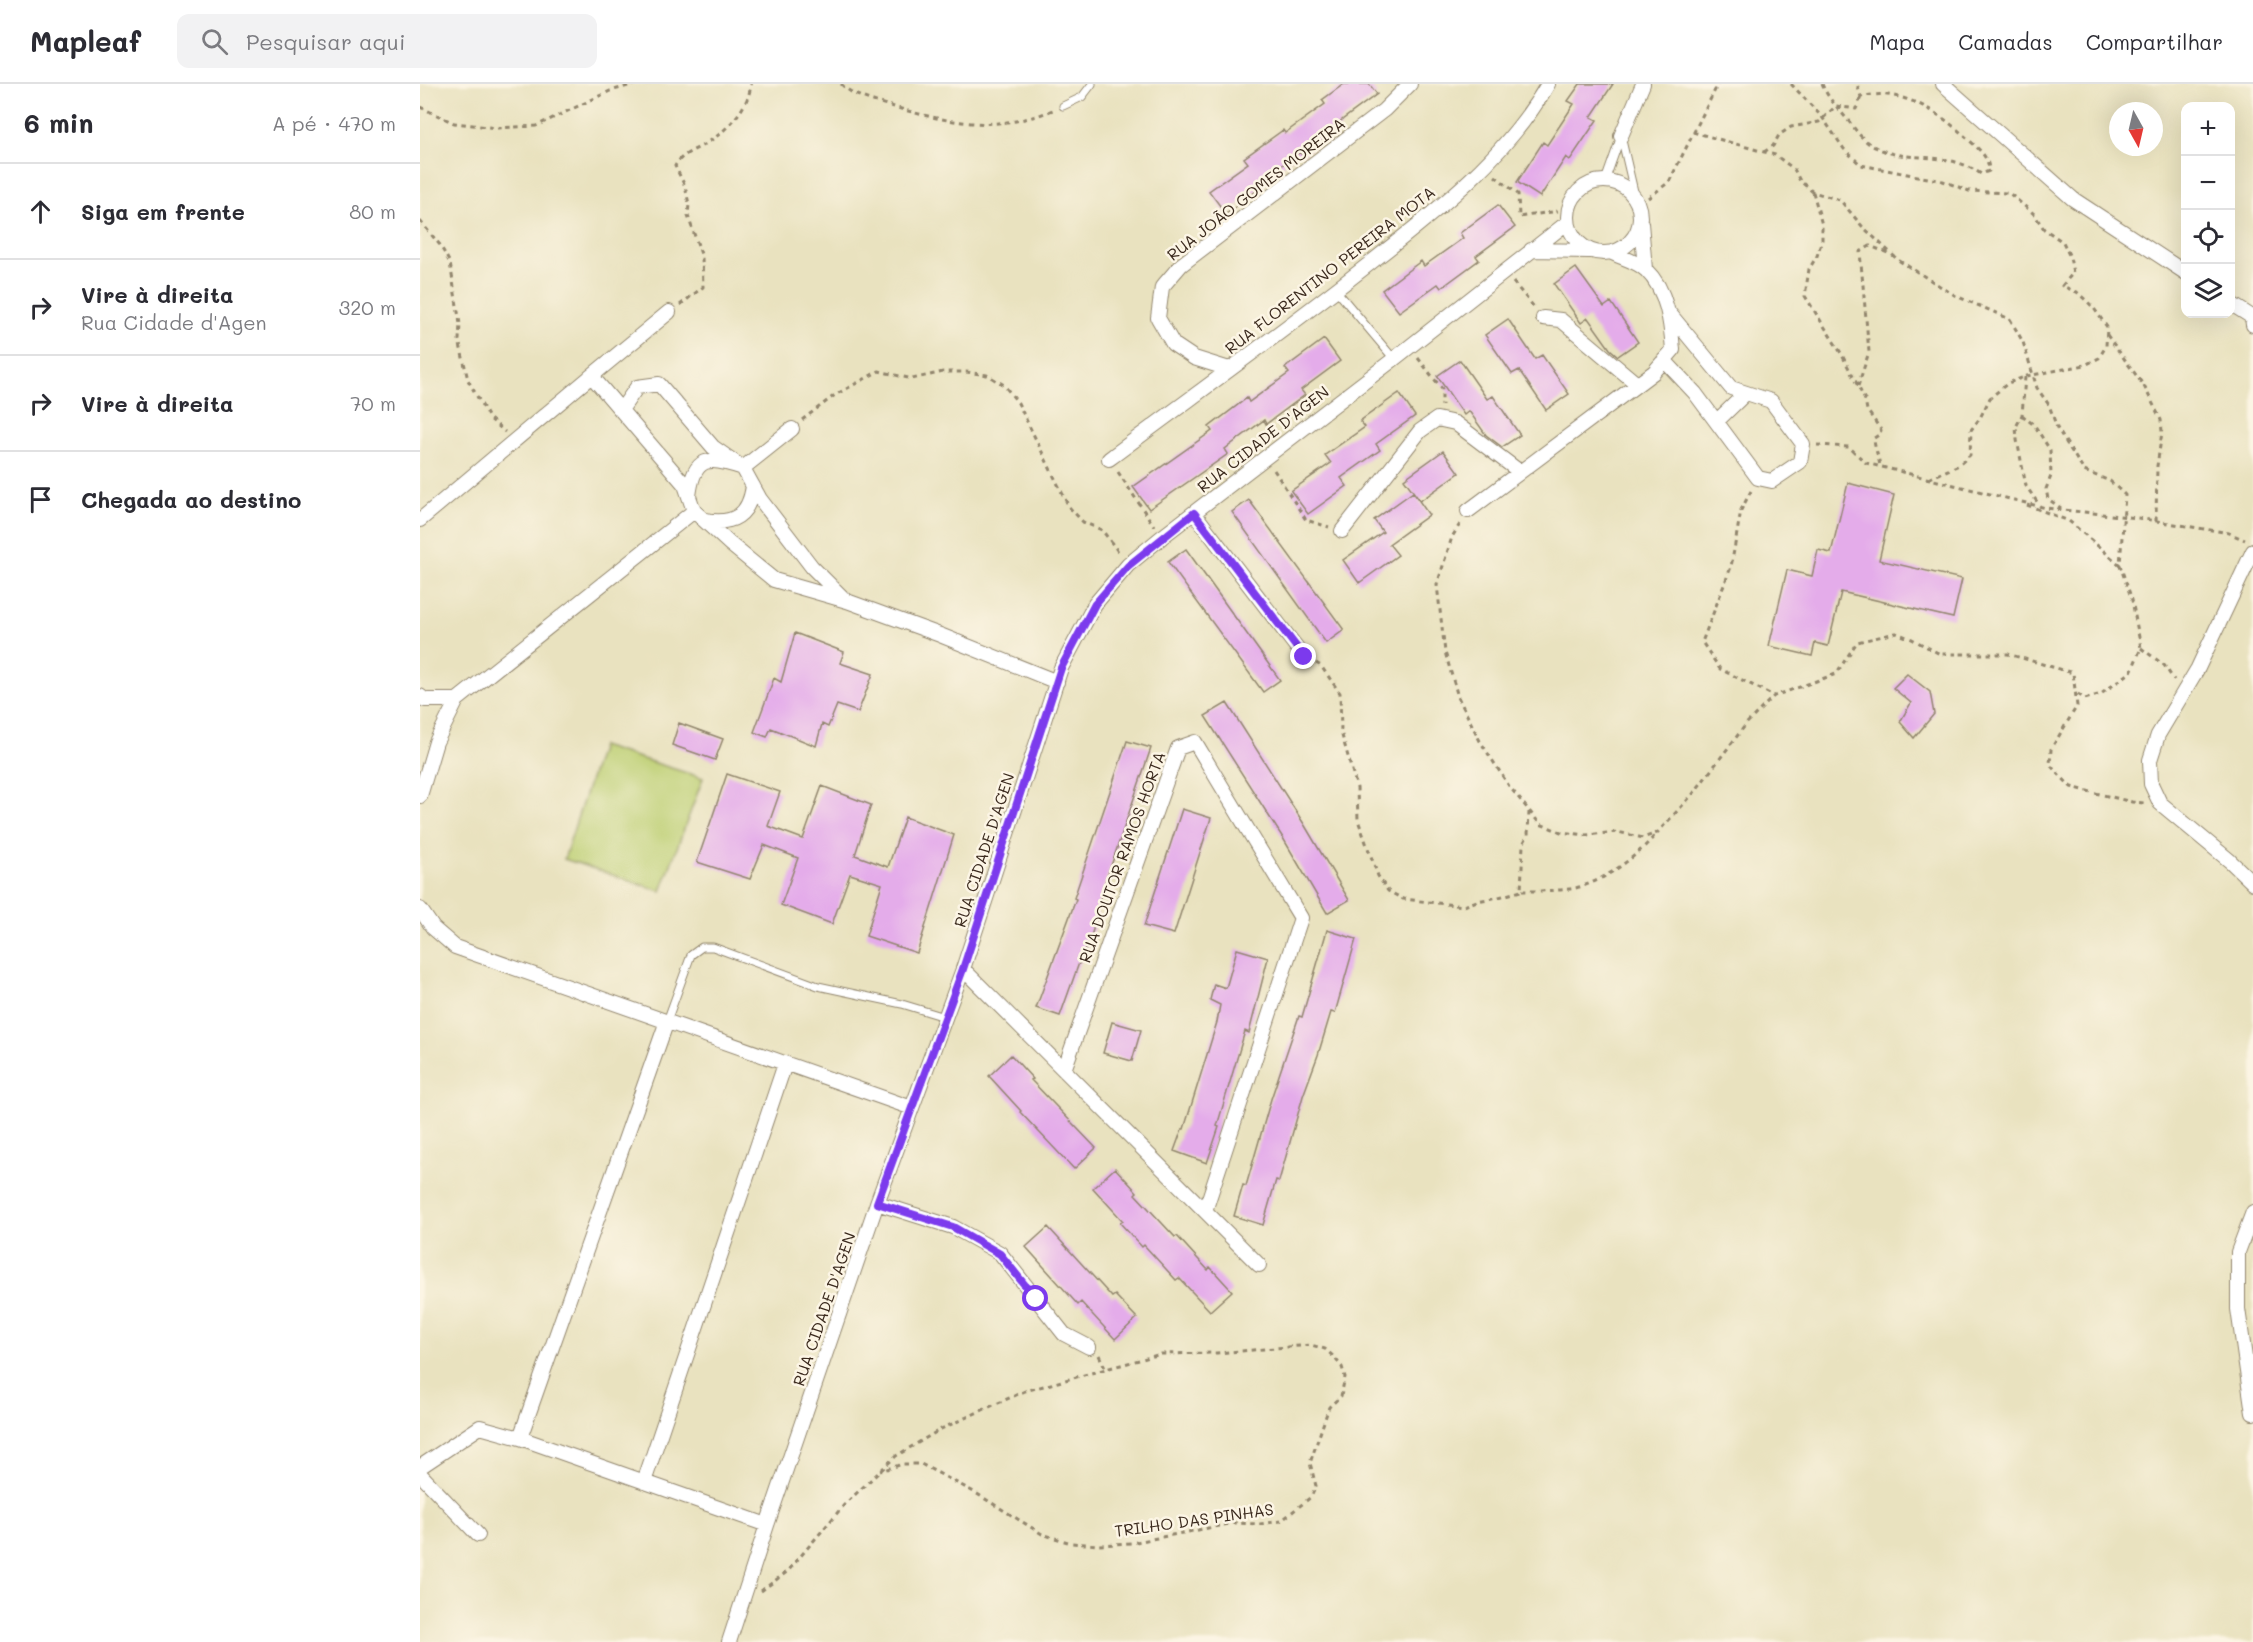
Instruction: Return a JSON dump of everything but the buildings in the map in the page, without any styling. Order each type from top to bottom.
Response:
[{"type":"street","name":"RUA JOÃO GOMES MOREIRA","points":[[1229,369],[1194,358],[1173,344],[1158,318],[1162,287],[1181,265],[1384,110],[1410,84]]},
{"type":"street","name":"RUA FLORENTINO PEREIRA MOTA","points":[[1109,459],[1336,290],[1435,212],[1501,149],[1548,84]]},
{"type":"street","points":[[1621,136],[1642,84]]},
{"type":"street","points":[[1943,84],[2073,200],[2181,270]]},
{"type":"street","points":[[1590,251],[1579,244],[1572,234],[1568,216],[1573,198],[1593,183],[1605,181],[1623,186],[1637,202],[1645,269]]},
{"type":"street","name":"RUA CIDADE D'AGEN","points":[[729,1642],[877,1203],[963,969],[1061,668],[1095,604],[1128,566],[1162,537],[1394,359],[1531,250],[1568,216]]},
{"type":"street","points":[[1531,250],[1612,253],[1631,242],[1638,232],[1641,221]]},
{"type":"street","points":[[1612,253],[1645,269],[1655,282],[1670,314],[1731,388],[1771,401],[1803,444],[1800,462],[1772,482],[1758,478],[1695,393],[1664,360]]},
{"type":"street","points":[[2235,306],[2252,317],[2253,325]]},
{"type":"street","points":[[420,520],[669,312]]},
{"type":"street","points":[[1468,511],[1654,372],[1673,350],[1670,314]]},
{"type":"street","points":[[1543,318],[1561,321],[1637,384]]},
{"type":"street","points":[[589,378],[595,380],[685,485],[699,516],[774,580],[847,601],[1057,682]]},
{"type":"street","points":[[621,410],[637,387],[659,384],[713,447],[743,468],[753,486],[812,567],[847,601]]},
{"type":"street","points":[[1717,421],[1746,393]]},
{"type":"street","points":[[1342,531],[1420,431],[1437,419],[1455,423],[1520,472]]},
{"type":"street","points":[[743,468],[792,429]]},
{"type":"street","points":[[689,497],[694,473],[703,463],[718,460],[743,468]]},
{"type":"street","points":[[699,516],[722,523],[739,516],[750,502],[753,486]]},
{"type":"street","points":[[1194,513],[1304,657]]},
{"type":"street","points":[[420,796],[436,742],[457,700],[699,516]]},
{"type":"street","points":[[2253,551],[2198,668],[2158,735],[2150,760],[2151,784],[2160,803],[2253,883]]},
{"type":"street","points":[[420,696],[425,700],[457,700]]},
{"type":"street","name":"RUA DOUTOR RAMOS HORTA","points":[[1064,1070],[1178,748],[1195,742],[1301,918],[1205,1211]]},
{"type":"street","points":[[420,909],[433,928],[455,946],[912,1108]]},
{"type":"street","points":[[963,969],[1259,1265]]},
{"type":"street","points":[[520,1438],[667,1021]]},
{"type":"street","points":[[645,1482],[785,1064]]},
{"type":"street","points":[[877,1203],[953,1227],[1000,1254],[1064,1335],[1089,1347]]},
{"type":"street","points":[[2253,1212],[2238,1252],[2238,1309],[2253,1413]]},
{"type":"street","points":[[2238,1283],[2253,1286]]},
{"type":"street","points":[[420,1467],[480,1427],[520,1438],[767,1525]]},
{"type":"street","points":[[420,1474],[478,1535]]},
{"type":"lane","points":[[1063,106],[1082,98],[1092,84]]},
{"type":"lane","points":[[1605,181],[1621,136]]},
{"type":"lane","points":[[1621,136],[1637,202]]},
{"type":"lane","points":[[1336,290],[1394,359]]},
{"type":"lane","points":[[667,1021],[691,955],[702,947],[712,947],[818,986],[902,1004],[945,1017]]},
{"type":"path","points":[[420,107],[454,123],[498,128],[536,126],[610,91],[636,84]]},
{"type":"path","points":[[669,312],[703,287],[702,257],[688,216],[689,204],[685,186],[675,166],[680,157],[710,141],[734,120],[746,102],[751,84]]},
{"type":"path","points":[[841,84],[848,92],[865,99],[959,123],[1010,123],[1063,106]]},
{"type":"path","points":[[1637,202],[1669,182],[1718,84]]},
{"type":"path","points":[[1791,84],[1822,117],[1844,149],[1861,165],[1943,181],[1969,191],[2009,193],[2034,214],[2044,229],[2063,242],[2073,273],[2062,286],[2077,292],[2093,306],[2107,327],[2106,346],[2099,358],[2085,365],[2008,382],[1990,398],[1971,430],[1970,454],[1959,465],[1928,478]]},
{"type":"path","points":[[1822,84],[1854,128],[1874,147],[1899,154],[1951,159],[1968,165],[1981,174],[1989,171],[1989,162],[1978,148],[1943,117],[1917,103],[1895,96],[1874,93],[1861,97]]},
{"type":"path","points":[[1764,152],[1773,146],[1779,135],[1791,127],[1819,122],[1836,106],[1856,109],[1861,97],[1857,84]]},
{"type":"path","points":[[1693,132],[1764,152],[1785,162],[1794,169],[1800,181],[1814,192],[1840,200],[1862,226],[1898,260],[1956,296],[2010,319],[2023,342],[2037,388],[2049,405],[2057,429],[2084,471],[2110,481],[2125,495],[2120,565],[2132,600],[2141,648],[2131,672],[2101,694],[2085,699],[2075,692]]},
{"type":"path","points":[[1483,166],[1518,194],[1519,217],[1568,216]]},
{"type":"path","points":[[1814,192],[1822,225],[1822,240],[1817,256],[1809,268],[1805,296],[1841,353],[1865,400],[1867,410],[1874,416],[1881,430],[1880,434],[1874,438],[1874,444],[1879,452],[1880,467]]},
{"type":"path","points":[[420,221],[440,245],[450,262],[460,324],[459,340],[468,381],[489,418],[515,441]]},
{"type":"path","points":[[1858,386],[1869,352],[1860,252],[1870,246],[1891,254]]},
{"type":"path","points":[[1504,272],[1543,318]]},
{"type":"path","points":[[2106,333],[2144,386],[2161,420],[2156,521]]},
{"type":"path","points":[[1409,347],[1442,389],[1442,420]]},
{"type":"path","points":[[792,429],[835,395],[879,371],[912,379],[943,372],[987,375],[1004,386],[1018,403],[1069,507],[1083,522],[1102,530],[1128,566]]},
{"type":"path","points":[[2025,377],[2022,415],[2016,427],[2017,440],[2026,486],[2041,507]]},
{"type":"path","points":[[2022,415],[2035,426],[2050,450],[2051,476],[2046,489],[2048,499],[2062,510]]},
{"type":"path","points":[[1803,444],[1849,447],[1866,463],[2041,507],[2124,516],[2229,533],[2253,544]]},
{"type":"path","points":[[1265,457],[1306,520],[1342,531]]},
{"type":"path","points":[[1109,459],[1162,537]]},
{"type":"path","points":[[1758,478],[1741,510],[1731,567],[1702,642],[1720,669],[1774,696]]},
{"type":"path","points":[[2011,499],[2069,521],[2120,565]]},
{"type":"path","points":[[1468,511],[1452,537],[1437,585],[1445,652],[1458,698],[1480,741],[1509,786],[1540,824],[1561,832],[1586,836],[1618,832],[1643,838],[1657,833]]},
{"type":"path","points":[[1304,657],[1321,666],[1340,693],[1341,732],[1357,788],[1358,820],[1378,876],[1388,891],[1403,898],[1464,906],[1477,900],[1521,891],[1572,889],[1611,873],[1643,850],[1693,794],[1748,723],[1774,696],[1836,674],[1857,642],[1896,633],[1940,654],[2008,654],[2073,673],[2077,706],[2051,748],[2049,765],[2071,787],[2132,802],[2160,803]]},
{"type":"path","points":[[2141,648],[2164,665],[2177,685],[2178,702]]},
{"type":"path","points":[[1521,891],[1523,844],[1528,835],[1529,811]]},
{"type":"path","name":"TRILHO DAS PINHAS","points":[[1311,1345],[1325,1349],[1342,1367],[1345,1377],[1341,1396],[1329,1407],[1310,1463],[1316,1486],[1311,1497],[1281,1521],[1260,1524],[1234,1523],[1131,1542],[1099,1545],[1071,1543],[1042,1534],[983,1497],[921,1464],[903,1464],[880,1470],[896,1456],[940,1429],[1025,1391],[1161,1354],[1217,1353],[1311,1345]]},
{"type":"path","points":[[740,1607],[788,1571],[844,1505],[880,1470]]},
{"type":"green space","points":[[601,746],[703,778],[661,891],[564,859]]},
{"type":"route","points":[[1036,1299],[1000,1254],[953,1227],[877,1203],[963,969],[1061,668],[1095,604],[1128,566],[1194,513],[1304,657]]}]
